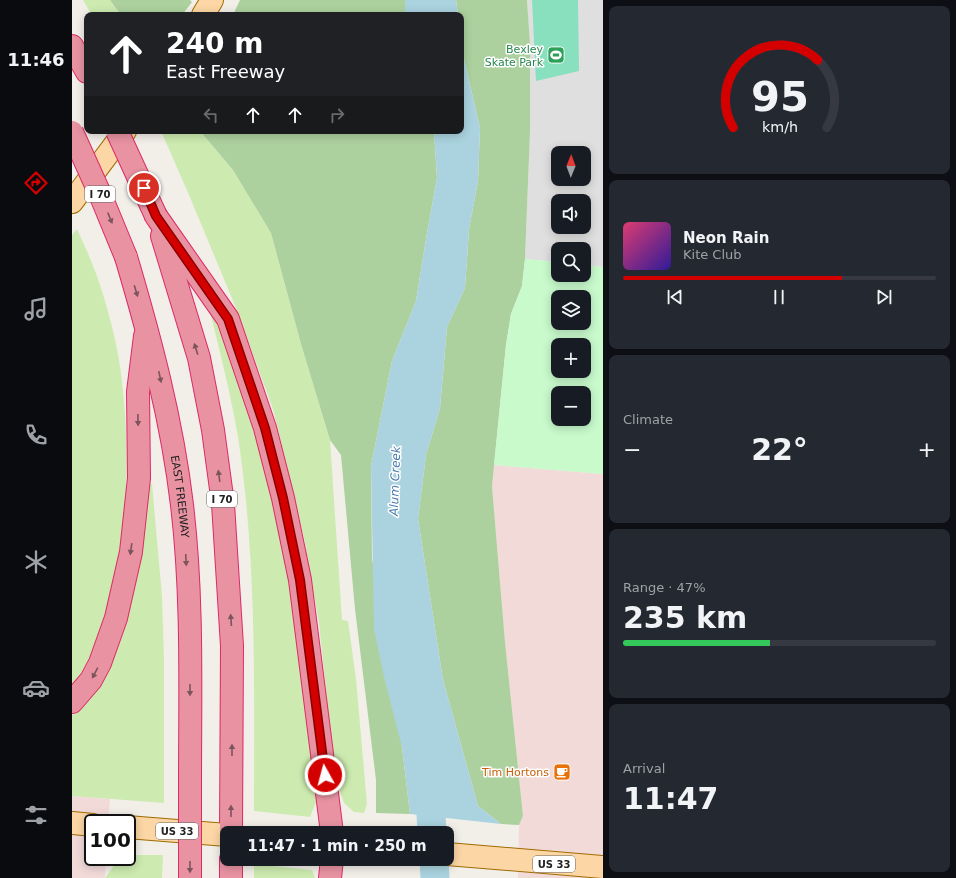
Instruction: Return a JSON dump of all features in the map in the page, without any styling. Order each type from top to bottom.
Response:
[{"type":"highway","name":"EAST FREEWAY","points":[[72,132],[126,257],[157,366],[174,452],[182,506],[188,587],[190,878]]},
{"type":"highway","name":"I 70","points":[[118,134],[156,216],[199,358],[213,430],[223,504],[232,646],[231,826]]},
{"type":"highway","points":[[156,216],[228,319],[265,428],[283,498],[300,580],[331,826]]},
{"type":"highway","points":[[72,702],[91,680],[100,664],[116,618],[131,552],[139,478],[138,392],[146,325]]},
{"type":"highway","points":[[231,866],[231,878]]},
{"type":"highway","points":[[330,878],[331,866]]},
{"type":"main road","points":[[205,12],[212,0]]},
{"type":"main road","points":[[72,202],[123,134]]},
{"type":"main road","points":[[72,823],[84,824]]},
{"type":"main road","name":"US 33","points":[[136,828],[220,834]]},
{"type":"main road","name":"US 33","points":[[454,855],[603,867]]},
{"type":"shaded area","points":[[527,0],[603,0],[603,267],[591,266],[591,242],[551,242],[551,261],[525,259],[530,132],[530,44]]},
{"type":"shaded area","points":[[494,465],[603,474],[603,878],[518,878],[519,825],[523,816],[505,642],[492,486]]},
{"type":"shaded area","points":[[72,796],[110,799],[109,814],[84,814],[84,866],[106,866],[105,878],[72,878]]},
{"type":"green space","points":[[83,0],[110,0],[119,12],[90,12]]},
{"type":"green space","points":[[110,0],[190,0],[192,2],[184,12],[119,12]]},
{"type":"green space","points":[[240,0],[405,0],[405,12],[234,12]]},
{"type":"green space","points":[[456,0],[527,0],[530,44],[530,132],[525,259],[522,286],[511,314],[506,345],[492,486],[505,642],[523,816],[519,825],[501,824],[478,806],[443,680],[418,519],[426,455],[440,408],[447,327],[465,288],[469,229],[478,181],[480,128],[464,59],[464,12],[458,12]]},
{"type":"green space","name":"Bexley Skate Park","points":[[532,0],[578,0],[579,71],[536,81]]},
{"type":"green space","points":[[162,134],[203,134],[233,170],[271,233],[301,344],[330,440],[342,620],[348,621],[356,679],[367,804],[364,813],[354,812],[344,803],[335,778],[319,623],[304,538],[273,409],[236,308]]},
{"type":"green space","points":[[203,134],[434,134],[437,178],[416,301],[392,361],[371,466],[372,558],[402,747],[410,814],[376,813],[376,780],[355,609],[341,455],[330,440],[301,344],[271,233],[233,170]]},
{"type":"green space","points":[[77,229],[98,278],[115,339],[121,373],[124,403],[127,463],[123,523],[114,583],[103,623],[93,651],[79,677],[72,686],[72,235]]},
{"type":"green space","points":[[525,259],[551,261],[551,282],[591,282],[591,266],[603,267],[603,474],[494,465],[506,345],[511,314],[522,286]]},
{"type":"green space","points":[[217,312],[263,447],[297,608],[316,802],[310,817],[254,811],[253,623],[249,530],[238,437],[229,391],[211,316]]},
{"type":"green space","points":[[152,484],[162,596],[164,660],[164,803],[72,796],[72,715],[76,712],[147,485]]},
{"type":"green space","points":[[136,855],[163,855],[162,878],[105,878],[114,866],[136,866]]},
{"type":"green space","points":[[254,866],[273,866],[312,870],[315,878],[254,878]]},
{"type":"water","points":[[405,0],[456,0],[458,12],[405,12]]},
{"type":"water","points":[[464,59],[480,128],[478,181],[469,229],[465,288],[447,327],[440,408],[426,455],[418,519],[443,680],[478,806],[501,824],[410,814],[402,747],[385,681],[374,629],[371,466],[392,361],[416,301],[437,178],[434,134],[464,134]]},
{"type":"waterway","name":"Alum Creek","points":[[429,777],[432,826]]},
{"type":"waterway","name":"Alum Creek","points":[[434,866],[435,878]]},
{"type":"place","name":"Bexley Skate Park","points":[[556,55]]},
{"type":"place","name":"Tim Hortons","points":[[562,772]]},
{"type":"route","points":[[144,188],[156,216],[228,319],[265,428],[283,498],[300,580],[325,775]]}]
